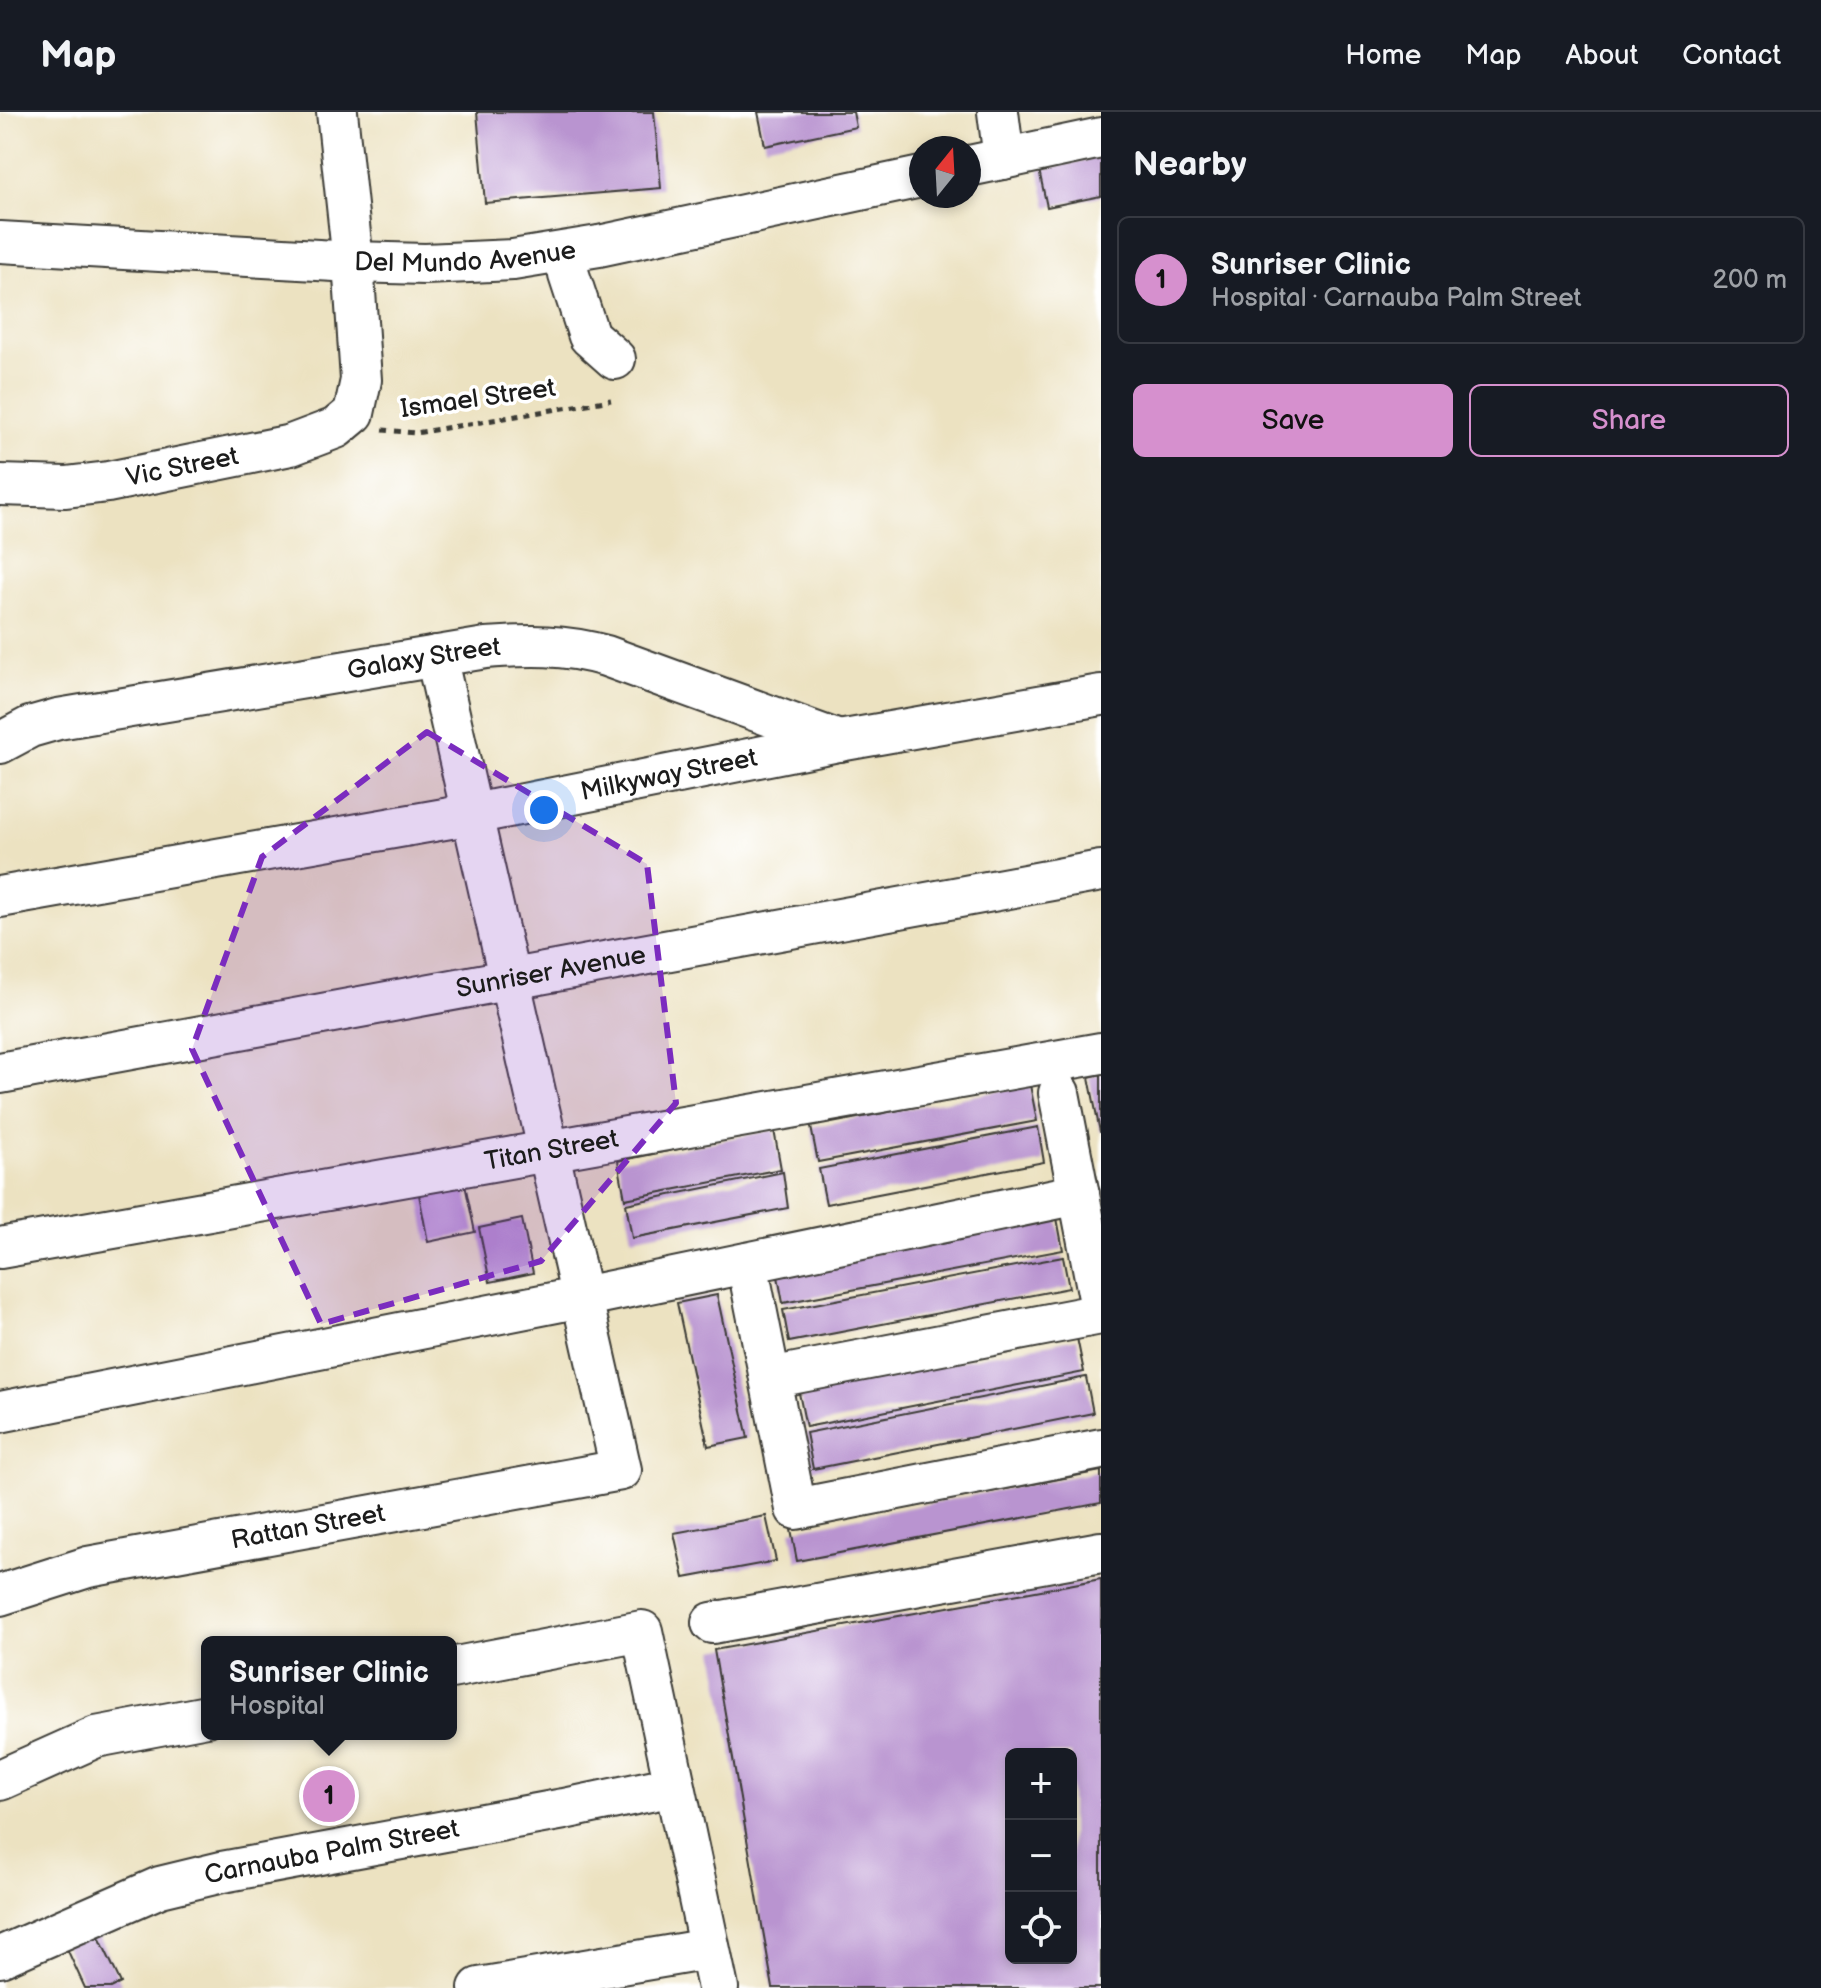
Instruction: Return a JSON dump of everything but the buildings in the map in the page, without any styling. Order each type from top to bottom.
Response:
[{"type":"street","points":[[337,112],[353,262],[361,380],[354,413]]},
{"type":"street","points":[[998,112],[986,163],[1101,138]]},
{"type":"street","name":"Del Mundo Avenue","points":[[0,242],[353,262],[477,262],[565,252],[909,180]]},
{"type":"street","points":[[565,252],[569,275],[589,336],[615,359]]},
{"type":"street","name":"Vic Street","points":[[0,485],[66,487],[108,482],[291,445],[336,428],[354,413]]},
{"type":"street","name":"Galaxy Street","points":[[0,743],[30,727],[58,719],[436,656],[535,644],[573,647],[606,656],[839,741]]},
{"type":"street","points":[[436,656],[582,1297]]},
{"type":"street","name":"Milkyway Street","points":[[0,897],[473,814],[839,741],[1101,695]]},
{"type":"street","name":"Sunriser Avenue","points":[[0,1073],[1101,871]]},
{"type":"street","name":"Titan Street","points":[[0,1248],[1101,1053]]},
{"type":"street","points":[[770,1378],[1101,1311],[1059,1093]]},
{"type":"street","points":[[0,1412],[582,1297],[1079,1194]]},
{"type":"street","points":[[747,1263],[796,1509],[1101,1449]]},
{"type":"street","name":"Rattan Street","points":[[1,1589],[88,1567],[621,1470],[582,1297]]},
{"type":"street","points":[[712,1623],[1101,1552]]},
{"type":"street","points":[[457,1667],[642,1631],[718,1988]]},
{"type":"street","points":[[0,1780],[96,1737],[201,1717]]},
{"type":"street","name":"Carnauba Palm Street","points":[[0,1957],[160,1887],[222,1872],[674,1786]]},
{"type":"street","points":[[479,1988],[709,1949]]},
{"type":"path","name":"Ismael Street","points":[[354,413],[381,429],[416,433],[611,400]]},
{"type":"highlighted area","points":[[427,732],[647,864],[676,1103],[541,1261],[321,1324],[192,1049],[262,857]]},
{"type":"place","name":"Sunriser Clinic","points":[[329,1796]]}]
